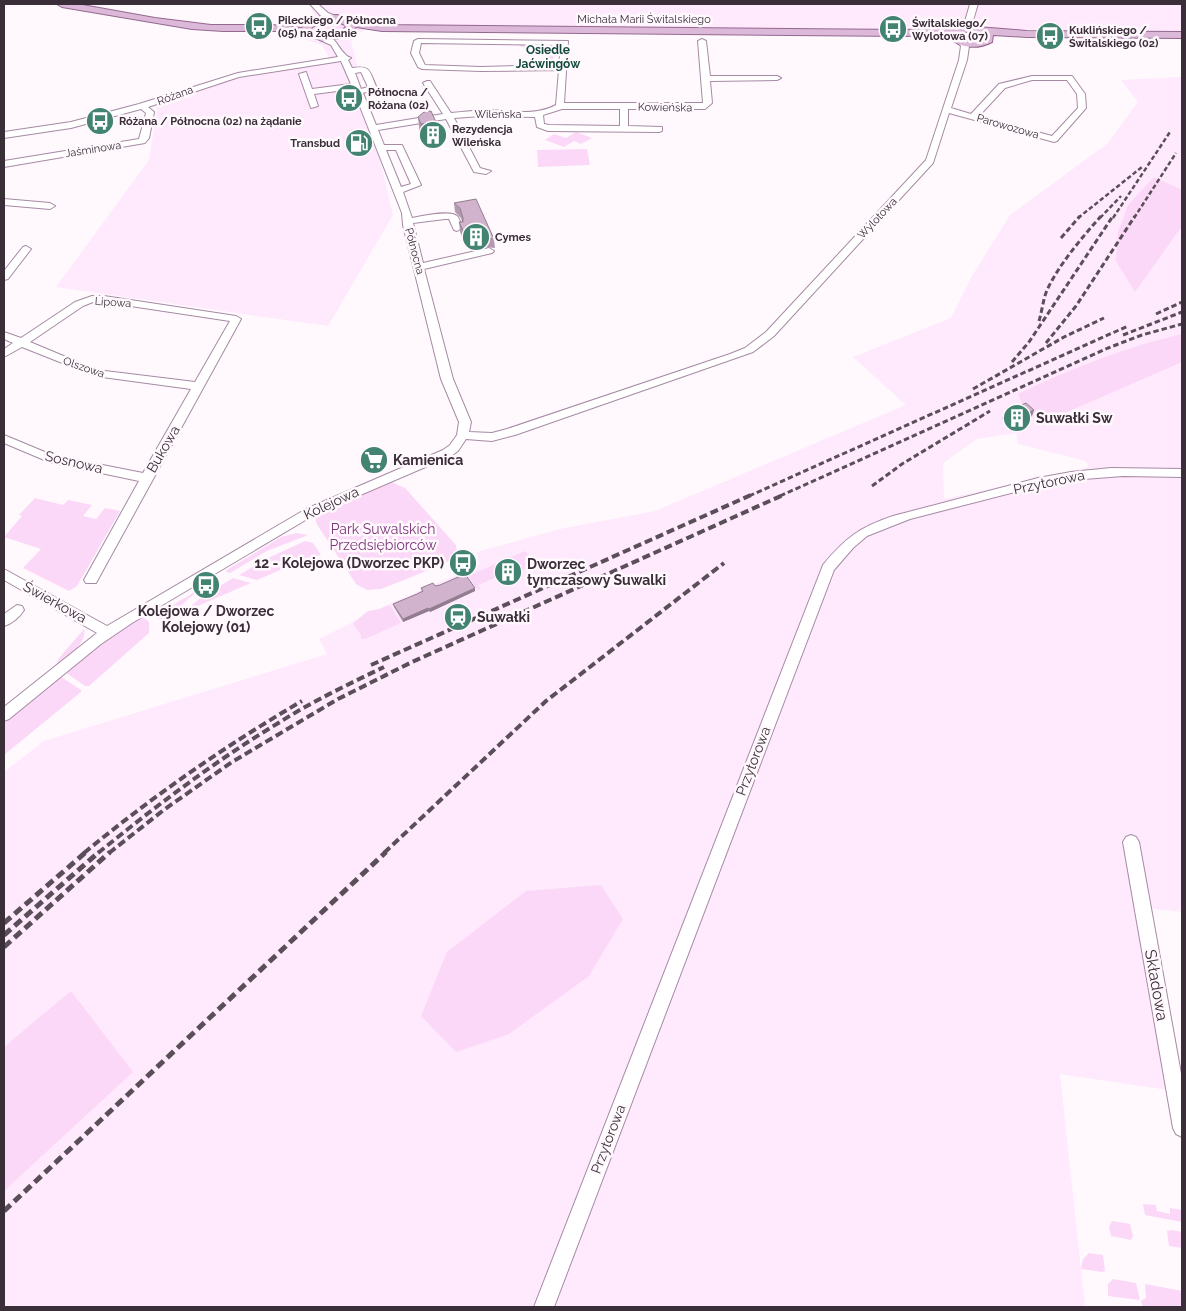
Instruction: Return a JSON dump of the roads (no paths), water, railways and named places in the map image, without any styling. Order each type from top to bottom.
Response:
[{"type":"main road","points":[[62,4],[189,26],[237,29],[279,29],[310,26],[324,18],[337,18],[346,30]]},
{"type":"main road","points":[[310,26],[323,38]]},
{"type":"main road","name":"Michała Marii Świtalskiego","points":[[323,38],[346,30],[382,28],[959,35]]},
{"type":"main road","points":[[959,35],[1182,35]]},
{"type":"main road","points":[[959,35],[982,36]]},
{"type":"street","points":[[314,4],[325,15],[337,18]]},
{"type":"street","points":[[310,26],[317,16],[314,4]]},
{"type":"street","points":[[959,35],[967,26],[973,8]]},
{"type":"street","points":[[973,8],[974,23],[982,36]]},
{"type":"street","name":"Północna","points":[[344,58],[340,42],[346,30]]},
{"type":"street","name":"Wylotowa","points":[[959,35],[965,46],[963,60]]},
{"type":"street","name":"Wylotowa","points":[[463,435],[487,437],[500,435],[749,350],[770,334],[930,161],[957,74],[963,60],[982,36]]},
{"type":"street","name":"Północna","points":[[323,38],[334,43],[344,58],[399,190],[407,213],[448,379],[465,422],[463,435]]},
{"type":"street","points":[[560,106],[565,43],[418,41],[414,53],[422,67],[481,69],[563,67]]},
{"type":"street","name":"Kowieńska","points":[[560,106],[705,106],[708,103],[702,41]]},
{"type":"street","name":"Różana","points":[[4,136],[71,125],[142,106],[238,74],[344,58]]},
{"type":"street","points":[[310,92],[373,88],[364,69],[350,70]]},
{"type":"street","points":[[303,74],[314,106]]},
{"type":"street","points":[[706,80],[777,78]]},
{"type":"street","name":"Parowozowa","points":[[947,110],[1054,139],[1082,108],[1081,94],[1068,78],[1032,78],[1002,86],[974,116]]},
{"type":"street","points":[[426,83],[449,116],[477,170],[486,171]]},
{"type":"street","name":"Jaśminowa","points":[[4,164],[142,140],[145,138],[150,112],[142,106]]},
{"type":"street","name":"Wileńska","points":[[373,128],[449,116],[482,113],[539,115],[550,112],[560,106]]},
{"type":"street","points":[[624,106],[624,129]]},
{"type":"street","points":[[539,115],[540,125],[548,128],[659,129]]},
{"type":"street","points":[[381,148],[399,147],[416,185],[399,190]]},
{"type":"street","points":[[4,202],[50,206]]},
{"type":"street","points":[[408,221],[446,216],[453,217],[458,228]]},
{"type":"street","points":[[4,277],[26,249]]},
{"type":"street","points":[[420,268],[488,251]]},
{"type":"street","name":"Lipowa","points":[[4,354],[79,304],[92,299],[104,299],[236,319]]},
{"type":"street","name":"Bukowa","points":[[91,580],[236,319]]},
{"type":"street","name":"Olszowa","points":[[4,335],[95,373],[199,386]]},
{"type":"street","name":"Kolejowa","points":[[4,716],[106,632],[310,512],[447,453],[454,448],[463,435]]},
{"type":"street","name":"Sosnowa","points":[[4,439],[49,458],[146,478]]},
{"type":"street","name":"Przytorowa","points":[[544,1307],[828,568],[844,548],[862,534],[884,523],[1040,483],[1101,473],[1139,471],[1182,473]]},
{"type":"street","name":"Świerkowa","points":[[4,574],[88,620],[106,632]]},
{"type":"street","points":[[4,621],[17,610]]},
{"type":"street","name":"Składowa","points":[[1131,842],[1182,1128]]},
{"type":"railway","points":[[1113,218],[1170,132]]},
{"type":"railway","points":[[1134,218],[1176,153]]},
{"type":"railway","points":[[1079,217],[1142,167]]},
{"type":"railway","points":[[1100,218],[1121,196]]},
{"type":"railway","points":[[1039,321],[1047,290],[1052,280],[1071,252],[1101,216]]},
{"type":"railway","points":[[1012,362],[1029,342],[1113,216]]},
{"type":"railway","points":[[1046,343],[1076,306],[1135,216]]},
{"type":"railway","points":[[1061,238],[1079,217]]},
{"type":"railway","points":[[1156,314],[1182,302]]},
{"type":"railway","points":[[1123,335],[1182,312]]},
{"type":"railway","points":[[973,389],[1064,337],[1104,318]]},
{"type":"railway","points":[[780,496],[1108,348],[1142,335],[1182,324]]},
{"type":"railway","points":[[749,496],[1128,326]]},
{"type":"railway","points":[[872,486],[902,464],[990,411]]},
{"type":"railway","points":[[371,665],[751,495]]},
{"type":"railway","points":[[109,853],[165,809],[232,762],[338,699],[412,662],[783,495]]},
{"type":"railway","points":[[384,853],[546,701],[724,563]]},
{"type":"railway","points":[[98,853],[186,784],[232,752],[318,700],[384,667]]},
{"type":"railway","points":[[84,853],[190,772],[302,701]]},
{"type":"railway","points":[[4,923],[86,852]]},
{"type":"railway","points":[[4,935],[99,852]]},
{"type":"railway","points":[[4,947],[110,852]]},
{"type":"railway","points":[[4,1211],[386,852]]},
{"type":"place","name":"Pileckiego / Północna (05) na żądanie","points":[[259,26]]},
{"type":"place","name":"Świtalskiego/ Wylotowa (07)","points":[[893,29]]},
{"type":"place","name":"Kuklińskiego / Świtalskiego (02)","points":[[1050,36]]},
{"type":"place","name":"Północna / Różana (02)","points":[[349,98]]},
{"type":"place","name":"Różana / Północna (02) na żądanie","points":[[100,121]]},
{"type":"place","name":"Rezydencja Wileńska","points":[[433,135]]},
{"type":"place","name":"Transbud","points":[[359,143]]},
{"type":"place","name":"Cymes","points":[[476,237]]},
{"type":"place","name":"Suwałki Sw","points":[[1017,418]]},
{"type":"place","name":"Kamienica","points":[[374,460]]},
{"type":"place","name":"12 - Kolejowa (Dworzec PKP)","points":[[463,563]]},
{"type":"place","name":"Dworzec tymczasowy Suwalki","points":[[508,572]]},
{"type":"place","name":"Kolejowa / Dworzec Kolejowy (01)","points":[[206,585]]},
{"type":"place","name":"Suwałki","points":[[458,617]]},
{"type":"district","name":"Osiedle Jaćwingów","points":[[548,57]]},
{"type":"park label","name":"Park Suwalskich Przedsiębiorców","points":[[383,538]]}]
